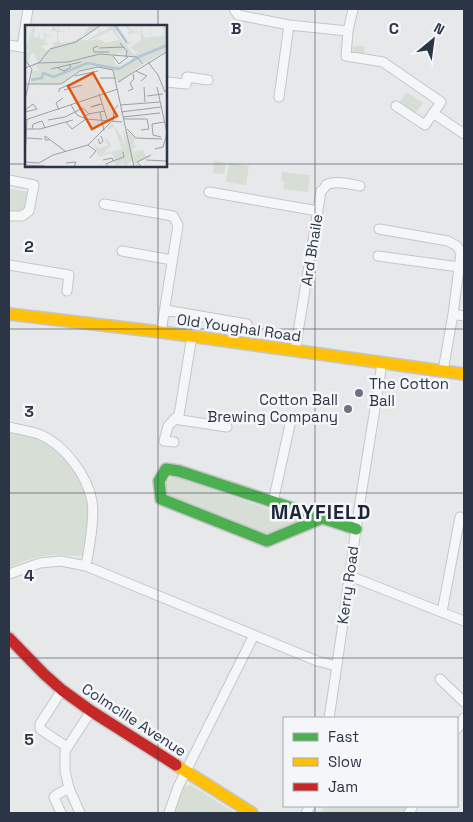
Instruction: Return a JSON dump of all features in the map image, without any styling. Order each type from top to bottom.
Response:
[{"type":"street","points":[[26,25],[28,9]]},
{"type":"street","points":[[234,9],[238,15],[289,25],[348,32]]},
{"type":"street","points":[[353,9],[348,32],[346,56],[383,62],[440,102],[424,126],[396,106]]},
{"type":"street","points":[[279,97],[289,25]]},
{"type":"street","points":[[9,45],[24,47]]},
{"type":"street","points":[[168,82],[186,84],[187,77],[208,80]]},
{"type":"street","points":[[433,112],[464,134]]},
{"type":"street","points":[[9,181],[34,184],[28,211],[22,216],[9,216]]},
{"type":"street","name":"Ard Bhaile","points":[[295,351],[321,191],[326,185],[333,183],[360,186]]},
{"type":"street","points":[[209,192],[318,211]]},
{"type":"street","points":[[104,204],[173,216],[178,225],[161,332]]},
{"type":"street","points":[[379,228],[448,241],[457,246],[461,253],[443,371]]},
{"type":"street","points":[[122,251],[172,260]]},
{"type":"street","points":[[378,256],[459,267]]},
{"type":"street","points":[[9,265],[68,275],[67,291]]},
{"type":"street","points":[[165,310],[247,324]]},
{"type":"street","name":"Old Youghal Road","points":[[9,314],[192,336],[464,374]]},
{"type":"street","points":[[453,314],[464,316]]},
{"type":"street","points":[[174,442],[164,440],[168,426],[179,415],[192,336]]},
{"type":"street","name":"Kerry Road","points":[[329,717],[382,363]]},
{"type":"street","points":[[174,419],[227,427]]},
{"type":"street","points":[[273,502],[291,420]]},
{"type":"street","points":[[9,427],[40,435],[58,446],[78,467],[92,502],[92,519],[86,566]]},
{"type":"street","points":[[320,518],[267,541],[161,500],[159,482],[166,469],[179,471],[273,502],[356,530]]},
{"type":"street","points":[[442,612],[460,517]]},
{"type":"street","points":[[9,574],[40,563],[61,561],[86,566],[254,635],[317,660],[338,666]]},
{"type":"street","points":[[350,576],[464,621]]},
{"type":"street","points":[[168,813],[178,787],[254,635]]},
{"type":"street","name":"Colmcille Avenue","points":[[9,638],[44,674],[91,711],[252,813]]},
{"type":"street","points":[[440,679],[464,702]]},
{"type":"street","points":[[62,690],[39,727],[67,747]]},
{"type":"street","points":[[76,812],[65,771],[65,751],[91,711]]},
{"type":"street","points":[[61,813],[54,797],[69,788]]},
{"type":"shaded area","points":[[353,46],[364,46],[365,56],[352,53]]},
{"type":"shaded area","points":[[406,93],[423,103],[415,114],[399,103]]},
{"type":"shaded area","points":[[214,161],[226,163],[224,174],[213,173]]},
{"type":"shaded area","points":[[229,163],[249,166],[246,185],[226,182]]},
{"type":"shaded area","points":[[282,172],[310,175],[308,192],[283,189]]},
{"type":"shaded area","points":[[10,189],[29,192],[26,208],[20,212],[9,213]]},
{"type":"shaded area","points":[[9,431],[38,437],[66,457],[82,484],[89,508],[83,555],[46,556],[9,568]]},
{"type":"shaded area","points":[[174,476],[302,521],[266,538],[168,497],[163,491],[166,481]]},
{"type":"shaded area","points":[[191,785],[235,813],[173,813],[184,787]]},
{"type":"shaded area","points":[[324,807],[407,807],[404,813],[319,813]]},
{"type":"traffic: fast","points":[[320,519],[267,541],[161,499],[159,481],[166,469],[179,471],[356,529]]},
{"type":"traffic: slow","points":[[9,314],[161,332],[464,374]]},
{"type":"traffic: slow","points":[[176,765],[252,813]]},
{"type":"traffic: jam","points":[[9,638],[62,690],[91,711],[176,765]]},
{"type":"place","name":"The Cotton Ball","points":[[359,393]]},
{"type":"place","name":"Cotton Ball Brewing Company","points":[[348,409]]},
{"type":"district","name":"MAYFIELD","points":[[321,512]]}]
